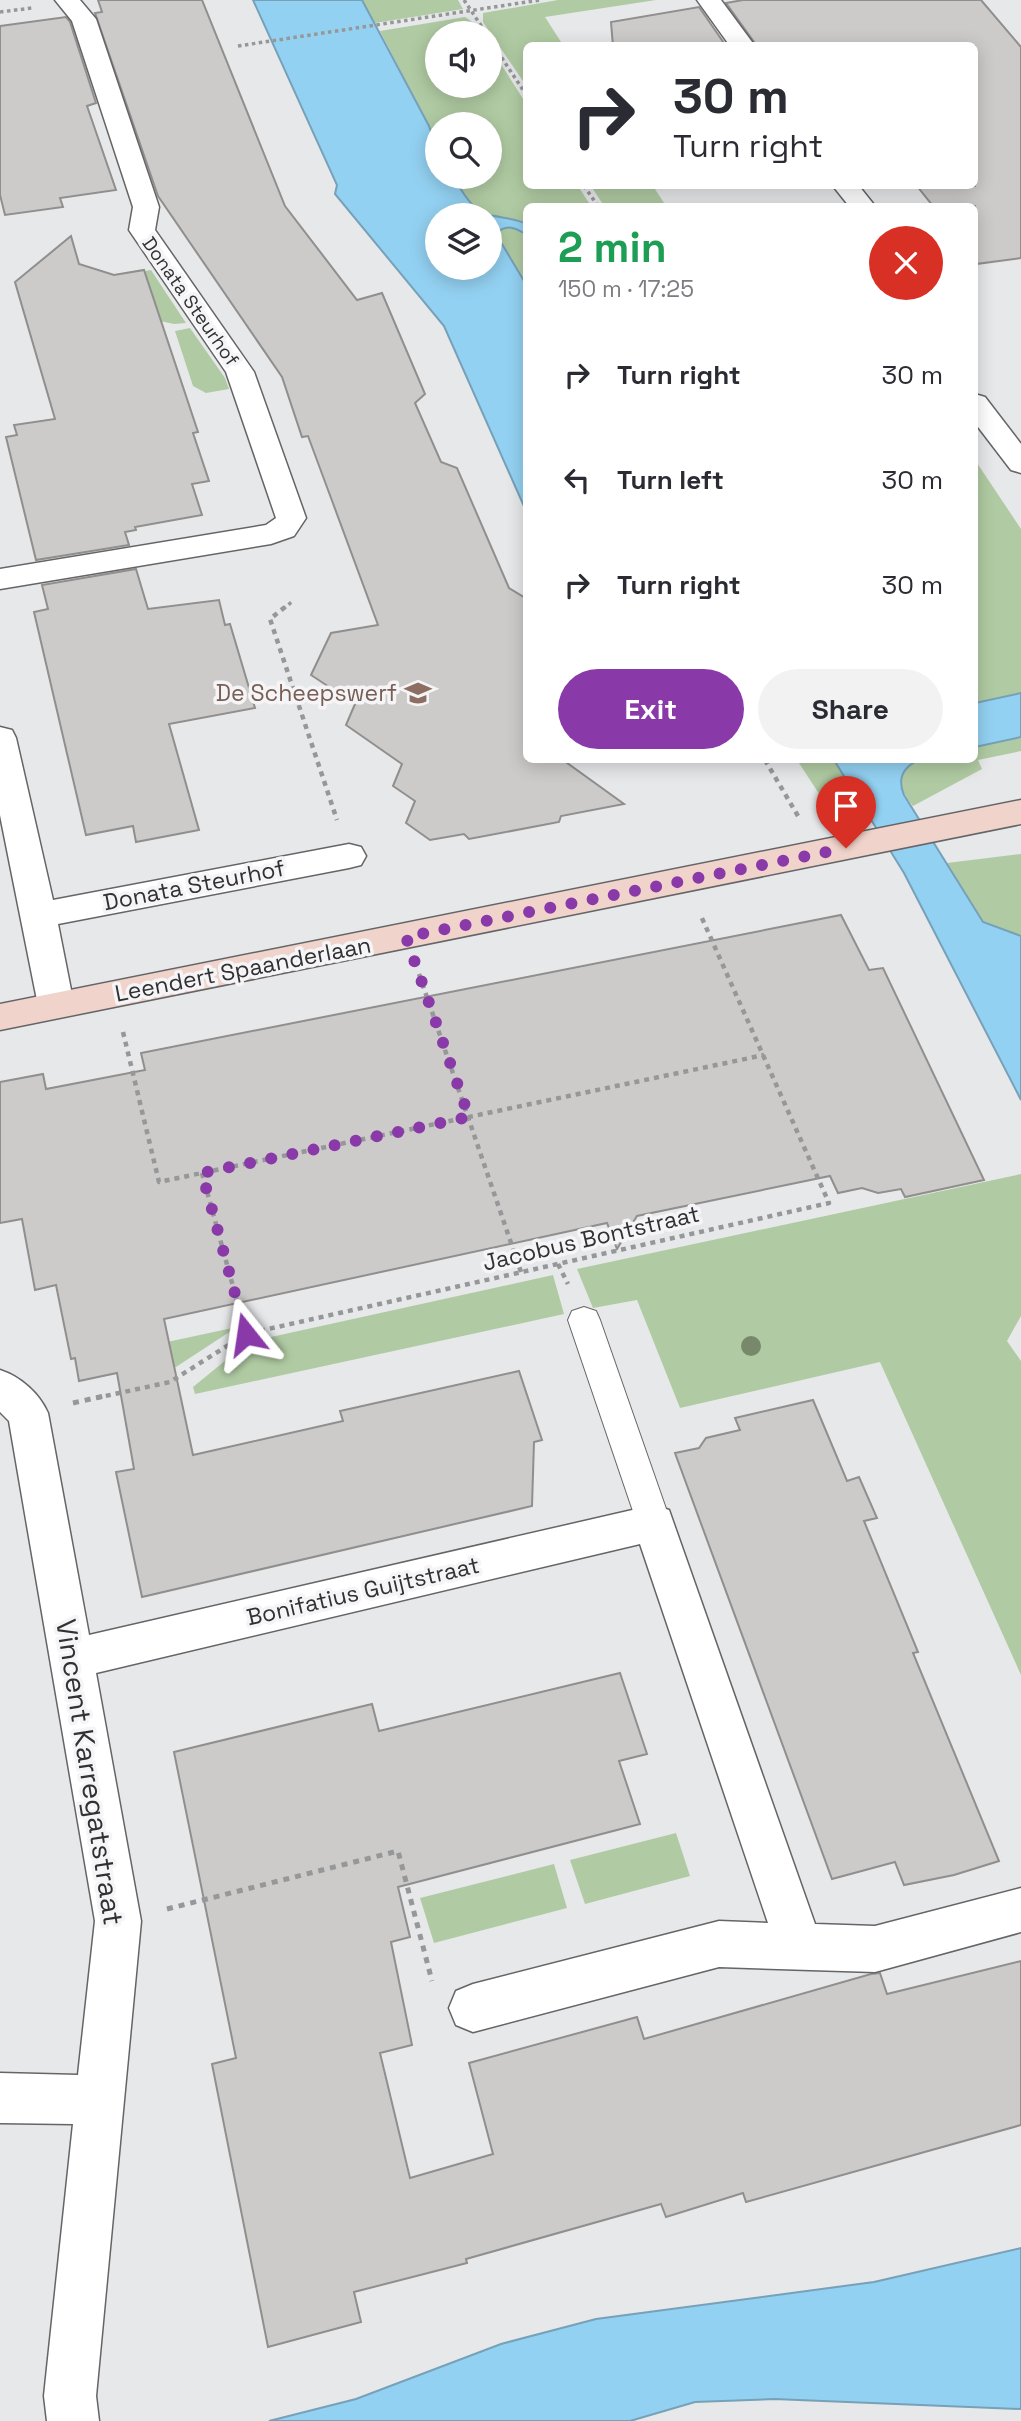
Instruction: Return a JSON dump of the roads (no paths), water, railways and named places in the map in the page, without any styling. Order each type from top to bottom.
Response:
[{"type":"street","name":"Donata Steurhof","points":[[0,579],[271,534],[290,524],[291,518],[240,372],[142,230],[146,206],[101,64],[84,19],[67,0]]},
{"type":"street","points":[[709,0],[740,42]]},
{"type":"street","points":[[848,189],[860,203]]},
{"type":"street","points":[[978,407],[1020,462]]},
{"type":"street","points":[[0,738],[56,1005]]},
{"type":"street","name":"Leendert Spaanderlaan","points":[[0,1017],[1021,812]]},
{"type":"street","name":"Donata Steurhof","points":[[39,915],[349,856]]},
{"type":"street","name":"Vincent Karregatstraat","points":[[14,1400],[72,1659],[118,1922],[70,2396],[74,2421]]},
{"type":"street","points":[[654,1523],[799,1945]]},
{"type":"street","name":"Bonifatius Guijtstraat","points":[[72,1659],[654,1523]]},
{"type":"street","points":[[473,2008],[719,1944],[875,1949],[1021,1910]]},
{"type":"street","points":[[0,2098],[100,2100]]},
{"type":"lane","points":[[584,1320],[654,1523]]},
{"type":"water","points":[[253,0],[362,0],[425,118],[425,189],[461,189],[471,203],[425,203],[425,280],[502,280],[502,244],[523,279],[523,504],[444,326],[335,194],[337,185]]},
{"type":"water","points":[[502,217],[523,223],[523,232],[511,228],[502,230]]},
{"type":"water","points":[[1021,693],[1021,737],[978,746],[978,702]]},
{"type":"water","points":[[836,763],[913,763],[908,766],[901,779],[904,795],[983,922],[1021,936],[1021,1100],[904,873]]},
{"type":"water","points":[[1021,2248],[1021,2409],[774,2399],[695,2402],[630,2421],[269,2421],[356,2399],[501,2344],[596,2319],[874,2282]]},
{"type":"place","name":"De Scheepswerf","points":[[418,693]]}]
